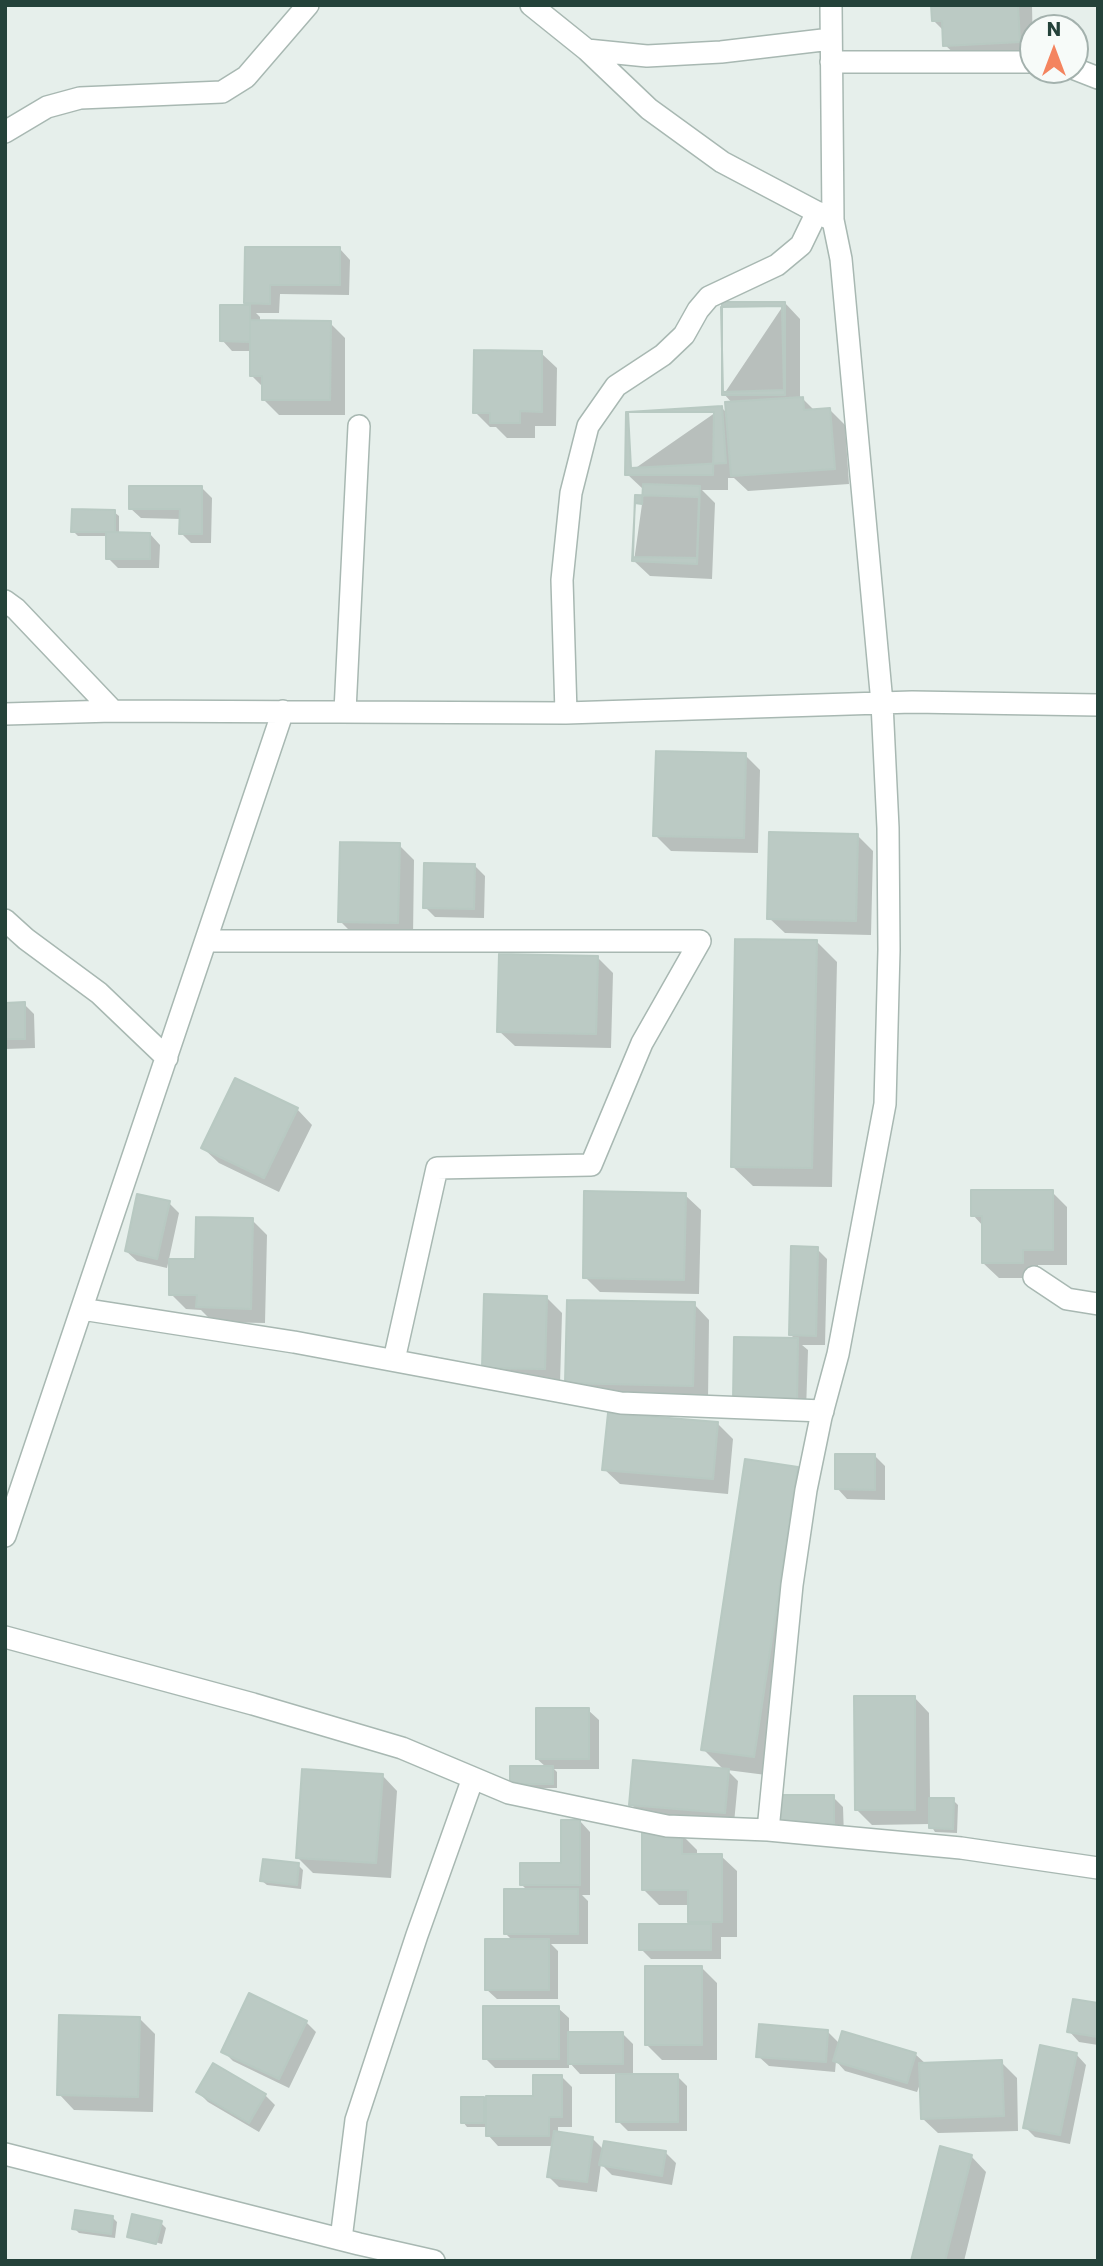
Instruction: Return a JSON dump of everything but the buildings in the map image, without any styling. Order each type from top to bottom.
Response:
[{"type":"street","points":[[5,132],[47,107],[80,98],[222,92],[246,77],[307,5]]},
{"type":"street","points":[[531,5],[587,50],[649,108],[722,162],[825,216]]},
{"type":"street","points":[[768,1830],[792,1585],[806,1490],[838,1354],[885,1104],[889,950],[888,828],[882,704],[841,259],[825,216],[831,5]]},
{"type":"street","points":[[587,50],[647,56],[721,52],[831,39]]},
{"type":"street","points":[[831,62],[1019,62]]},
{"type":"street","points":[[566,713],[562,580],[570,493],[588,426],[616,386],[663,355],[684,335],[709,297],[777,265],[801,245],[825,216]]},
{"type":"street","points":[[345,711],[359,426]]},
{"type":"street","points":[[5,601],[16,609],[113,711]]},
{"type":"street","points":[[5,714],[113,711],[566,713],[912,702],[1098,705]]},
{"type":"street","points":[[5,1536],[283,711]]},
{"type":"street","points":[[5,920],[26,939],[99,993],[167,1058]]},
{"type":"street","points":[[206,941],[700,941],[642,1043],[591,1165],[437,1168],[394,1360]]},
{"type":"street","points":[[1034,1277],[1067,1299],[1098,1304]]},
{"type":"street","points":[[82,1309],[394,1360],[621,1403],[823,1411]]},
{"type":"street","points":[[5,1637],[253,1704],[402,1748],[509,1793],[667,1826],[768,1830],[961,1848],[1098,1868]]},
{"type":"street","points":[[352,2248],[356,2120],[416,1935],[473,1778]]},
{"type":"street","points":[[5,2154],[352,2248],[433,2261]]}]
